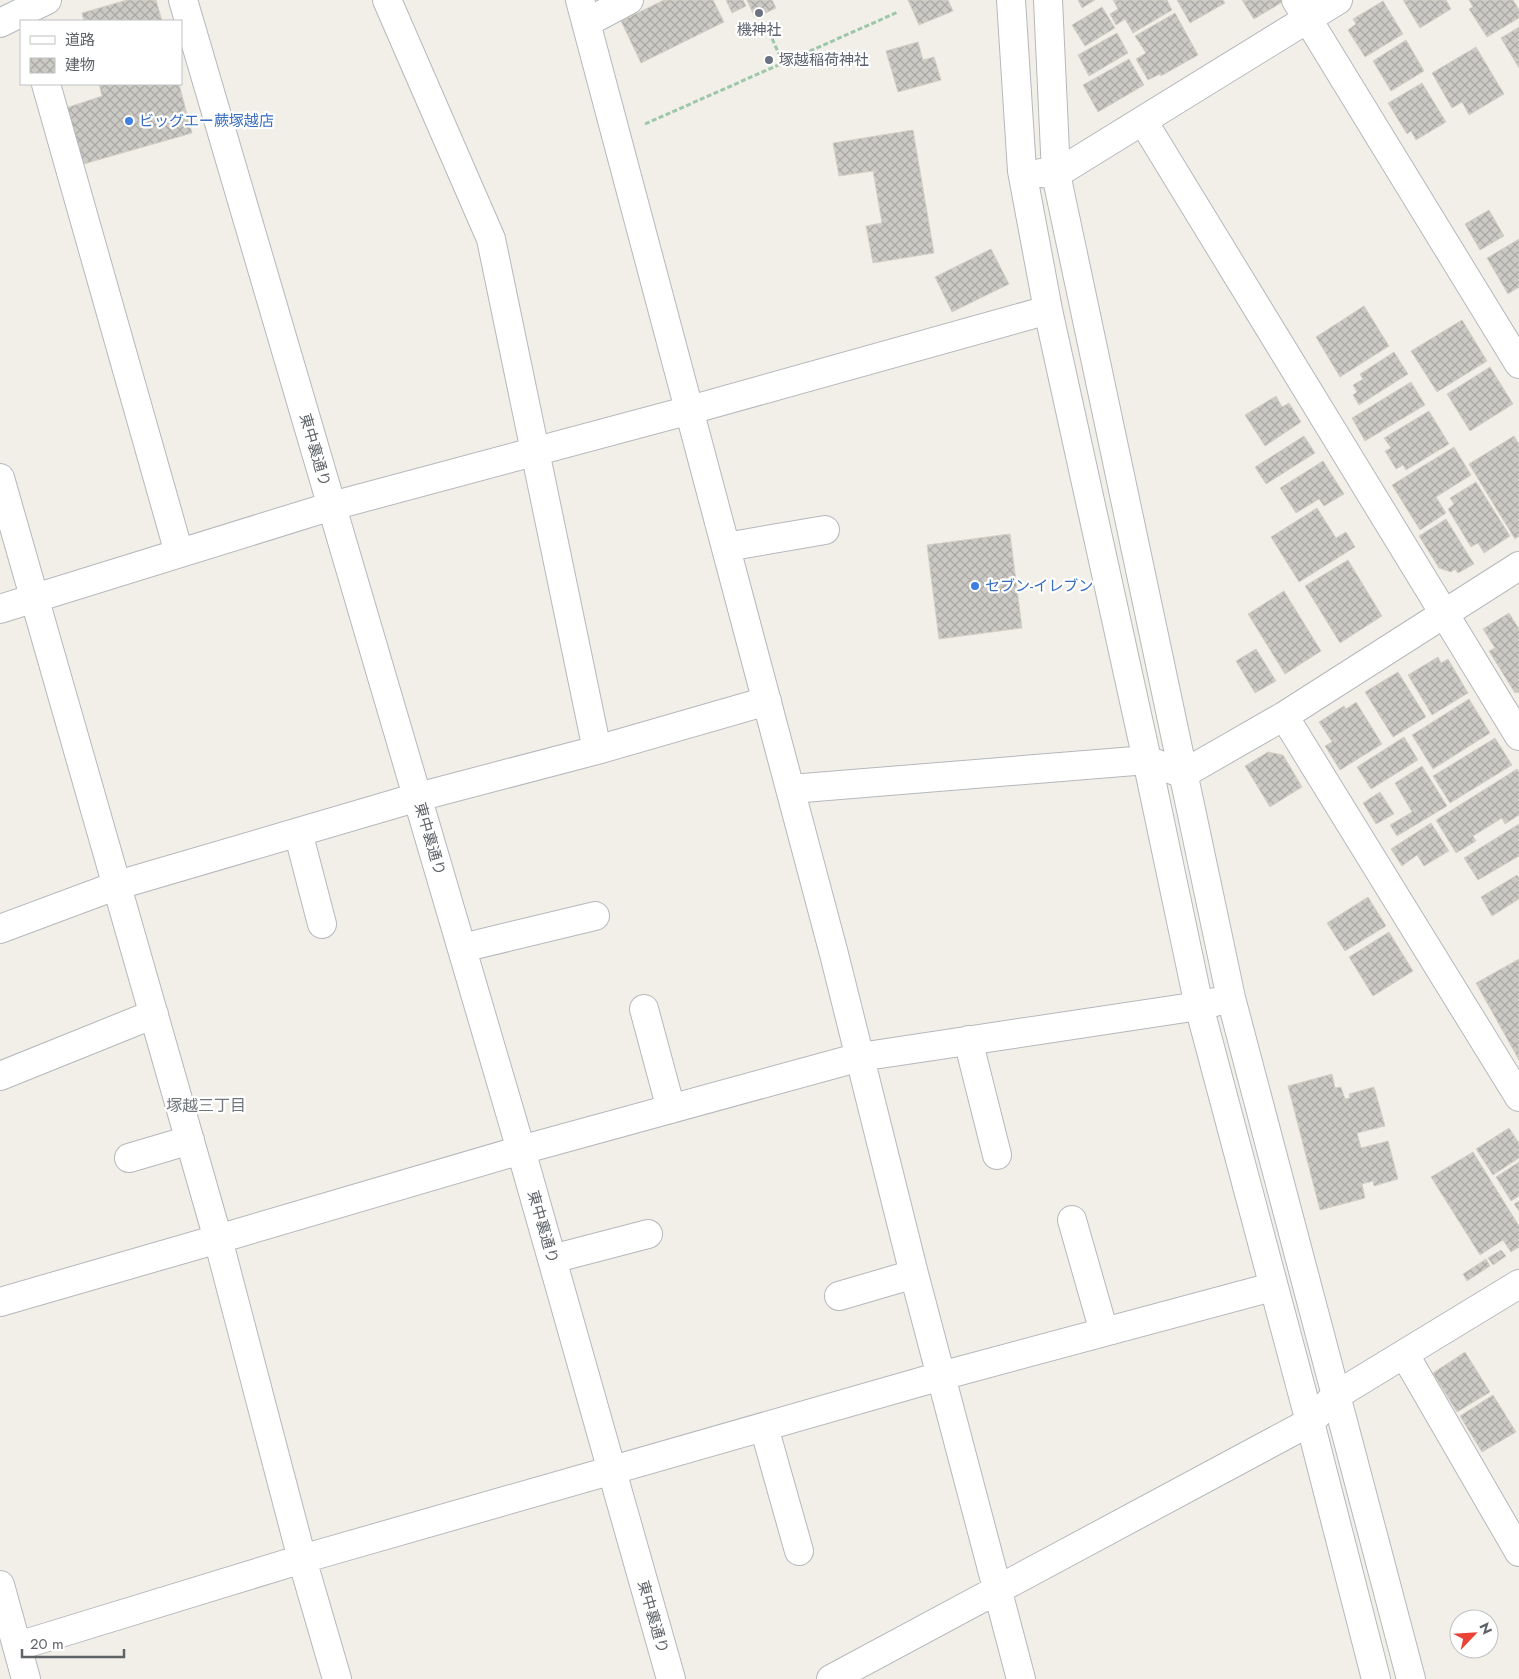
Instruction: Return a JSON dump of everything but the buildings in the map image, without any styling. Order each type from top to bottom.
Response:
[{"type":"street","name":"東中裏通り","points":[[183,0],[522,1150],[671,1679]]},
{"type":"street","points":[[387,0],[491,239],[597,750]]},
{"type":"street","points":[[629,0],[583,12],[791,790],[914,1274],[1022,1679]]},
{"type":"street","points":[[1011,0],[1022,171],[1048,310],[1199,1006],[1272,1287],[1310,1422],[1376,1679]]},
{"type":"street","points":[[1048,0],[1056,174],[1231,998],[1411,1679]]},
{"type":"street","points":[[1022,171],[1056,174],[1143,121],[1302,10],[1338,0]]},
{"type":"street","points":[[1302,10],[1519,364]]},
{"type":"street","points":[[0,23],[34,11]]},
{"type":"street","points":[[46,85],[179,554]]},
{"type":"street","points":[[1143,121],[1519,736]]},
{"type":"street","points":[[0,609],[332,506],[690,410],[1048,310]]},
{"type":"street","points":[[0,478],[190,1140],[302,1559],[337,1679]]},
{"type":"street","points":[[726,547],[825,530]]},
{"type":"street","points":[[1183,774],[1284,716],[1519,566]]},
{"type":"street","points":[[0,929],[118,886],[298,832],[418,797],[597,750],[767,702]]},
{"type":"street","points":[[1284,716],[1519,1097]]},
{"type":"street","points":[[791,790],[1147,760],[1183,774]]},
{"type":"street","points":[[298,832],[322,924]]},
{"type":"street","points":[[462,948],[595,916]]},
{"type":"street","points":[[0,1302],[522,1150],[860,1057],[1199,1006],[1231,998]]},
{"type":"street","points":[[644,1008],[671,1108]]},
{"type":"street","points":[[0,1076],[154,1014]]},
{"type":"street","points":[[968,1040],[997,1155]]},
{"type":"street","points":[[129,1158],[190,1140]]},
{"type":"street","points":[[1072,1220],[1104,1332]]},
{"type":"street","points":[[552,1259],[648,1234]]},
{"type":"street","points":[[839,1296],[914,1274]]},
{"type":"street","points":[[831,1679],[1310,1422],[1335,1396],[1519,1284]]},
{"type":"street","points":[[18,1646],[302,1559],[941,1376],[1272,1287]]},
{"type":"street","points":[[1405,1355],[1519,1552]]},
{"type":"street","points":[[764,1427],[799,1551]]},
{"type":"street","points":[[0,1585],[26,1679]]},
{"type":"path","points":[[616,137],[898,12]]},
{"type":"path","points":[[766,25],[783,63]]},
{"type":"place","name":"機神社","points":[[759,13]]},
{"type":"place","name":"塚越稲荷神社","points":[[769,60]]},
{"type":"place","name":"ビッグエー蕨塚越店","points":[[129,121]]},
{"type":"place","name":"セブン-イレブン","points":[[975,586]]},
{"type":"district","name":"塚越三丁目","points":[[206,1105]]}]
